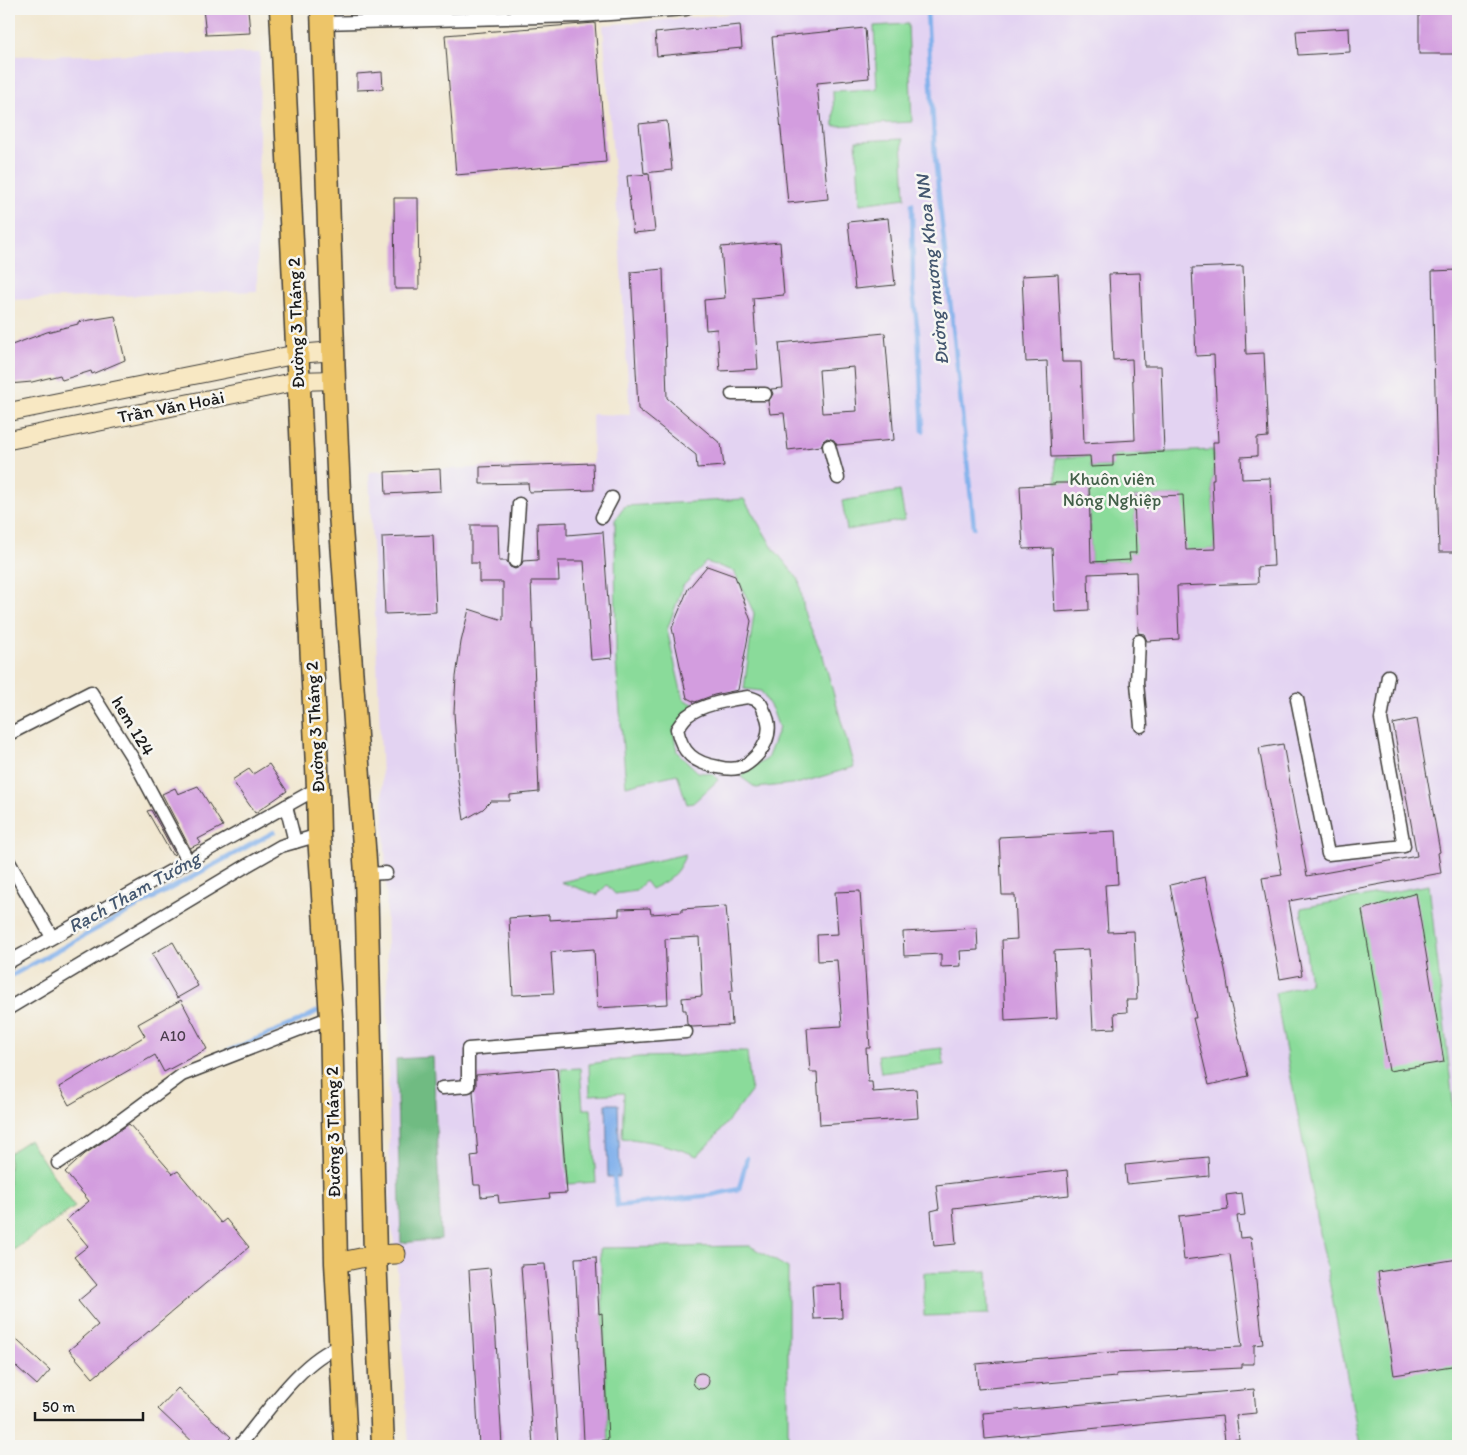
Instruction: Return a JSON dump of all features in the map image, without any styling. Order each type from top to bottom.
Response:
[{"type":"highway","name":"Đường 3 Tháng 2","points":[[281,9],[319,835],[331,1017],[336,1263],[346,1446]]},
{"type":"highway","name":"Đường 3 Tháng 2","points":[[322,16],[340,514],[376,873],[385,1255],[384,1446]]},
{"type":"main road","name":"Trần Văn Hoài","points":[[9,412],[61,400],[298,354],[334,351]]},
{"type":"main road","name":"Trần Văn Hoài","points":[[9,440],[298,381],[334,380]]},
{"type":"main road","points":[[61,400],[66,428]]},
{"type":"main road","points":[[336,1263],[385,1255]]},
{"type":"street","points":[[322,16],[579,16],[686,9]]},
{"type":"street","points":[[732,394],[765,394]]},
{"type":"street","points":[[829,446],[838,478]]},
{"type":"street","points":[[602,517],[612,498]]},
{"type":"street","points":[[515,561],[519,504]]},
{"type":"street","points":[[1138,641],[1137,683],[1142,726]]},
{"type":"street","points":[[1297,699],[1328,854],[1404,846],[1381,719],[1388,676]]},
{"type":"street","name":"hem 124","points":[[9,734],[92,692],[135,762],[188,861]]},
{"type":"street","points":[[748,697],[759,701],[768,717],[770,729],[765,742],[756,757],[742,767],[729,769],[703,765],[691,757],[680,743],[677,729],[687,716],[705,707],[733,699],[748,697]]},
{"type":"street","points":[[9,962],[318,788]]},
{"type":"street","points":[[286,806],[295,842]]},
{"type":"street","points":[[9,1008],[281,846],[319,835]]},
{"type":"street","points":[[9,862],[52,937]]},
{"type":"street","points":[[58,1163],[182,1075],[331,1017]]},
{"type":"street","points":[[442,1088],[468,1086],[468,1049],[686,1032]]},
{"type":"street","points":[[239,1446],[283,1391],[328,1350],[340,1346]]},
{"type":"shaded area","points":[[863,9],[1458,9],[1458,1446],[409,1446],[396,1254],[390,1218],[386,873],[369,472],[593,463],[592,414],[630,415],[603,25],[752,12]]},
{"type":"shaded area","points":[[260,53],[257,291],[9,300],[9,56]]},
{"type":"green space","points":[[908,24],[912,122],[834,126],[833,91],[877,89],[874,26]]},
{"type":"green space","points":[[902,139],[905,198],[860,204],[856,141]]},
{"type":"green space","name":"Khuôn viên Nông Nghiệp","points":[[1213,450],[1214,479],[1212,479],[1215,549],[1160,552],[1183,495],[1134,497],[1136,536],[1141,553],[1130,553],[1130,560],[1091,562],[1089,483],[1056,483],[1055,458],[1090,456],[1091,467],[1113,466],[1113,455]]},
{"type":"green space","points":[[900,491],[905,520],[847,530],[842,501]]},
{"type":"green space","points":[[744,499],[773,548],[799,580],[805,615],[823,656],[854,767],[800,783],[756,788],[741,777],[743,773],[767,759],[779,728],[772,709],[761,691],[744,689],[754,613],[734,571],[706,562],[683,586],[667,630],[683,699],[697,706],[673,729],[677,752],[698,772],[713,774],[718,780],[693,803],[687,804],[677,774],[626,786],[616,662],[615,520],[625,506]]},
{"type":"green space","points":[[686,854],[673,875],[651,889],[645,881],[636,891],[615,894],[607,885],[597,895],[561,882]]},
{"type":"green space","points":[[1429,885],[1455,1121],[1458,1122],[1458,1446],[1360,1446],[1275,993],[1310,984],[1301,908]]},
{"type":"green space","points":[[942,1048],[944,1065],[881,1073],[878,1055]]},
{"type":"green space","points":[[720,1051],[747,1051],[751,1092],[717,1135],[697,1156],[660,1144],[622,1138],[624,1093],[590,1095],[589,1064],[639,1057],[682,1056]]},
{"type":"green space","points":[[433,1057],[441,1239],[401,1243],[396,1059]]},
{"type":"green space","points":[[580,1068],[583,1109],[591,1109],[596,1182],[568,1184],[561,1069]]},
{"type":"green space","points":[[29,1140],[75,1207],[9,1253],[9,1153]]},
{"type":"green space","points":[[750,1246],[788,1268],[788,1446],[609,1446],[600,1248]]},
{"type":"green space","points":[[988,1271],[989,1314],[924,1316],[924,1273]]},
{"type":"water","points":[[606,1104],[618,1104],[620,1177],[608,1177]]},
{"type":"building","points":[[203,9],[248,9],[250,33],[206,35]]},
{"type":"building","points":[[1419,9],[1458,9],[1458,54],[1419,54]]},
{"type":"building","points":[[595,23],[606,162],[456,175],[445,35]]},
{"type":"building","points":[[740,25],[742,48],[657,56],[655,33]]},
{"type":"building","points":[[865,28],[869,78],[817,83],[828,199],[788,203],[772,37]]},
{"type":"building","points":[[1349,28],[1350,52],[1298,55],[1296,31]]},
{"type":"building","points":[[382,72],[383,89],[357,90],[357,74]]},
{"type":"building","points":[[667,121],[672,170],[644,173],[639,124]]},
{"type":"building","points":[[649,174],[655,231],[633,233],[627,176]]},
{"type":"building","points":[[394,198],[418,198],[419,289],[395,289]]},
{"type":"building","points":[[888,218],[895,285],[855,289],[848,222]]},
{"type":"building","points":[[780,242],[784,295],[753,298],[758,369],[720,371],[717,329],[706,330],[704,300],[725,298],[721,247]]},
{"type":"building","points":[[1243,266],[1246,354],[1264,353],[1268,437],[1257,438],[1257,456],[1241,457],[1242,479],[1270,478],[1274,566],[1257,567],[1258,583],[1177,586],[1179,639],[1147,641],[1144,634],[1138,633],[1136,572],[1088,574],[1089,610],[1055,612],[1052,548],[1023,549],[1020,486],[1089,483],[1091,562],[1130,560],[1129,553],[1136,553],[1134,497],[1183,495],[1186,550],[1215,549],[1212,479],[1214,479],[1213,442],[1218,442],[1214,355],[1196,356],[1192,268]]},
{"type":"building","points":[[663,269],[667,398],[721,444],[724,466],[697,468],[696,455],[638,409],[631,272]]},
{"type":"building","points":[[1458,270],[1458,552],[1439,552],[1432,271]]},
{"type":"building","points":[[1140,273],[1144,366],[1161,366],[1164,452],[1113,455],[1113,466],[1091,467],[1090,456],[1051,457],[1047,361],[1026,362],[1022,276],[1058,274],[1062,362],[1081,362],[1084,443],[1135,440],[1132,359],[1113,360],[1109,274]]},
{"type":"building","points":[[115,316],[125,360],[92,374],[91,371],[62,380],[60,375],[32,382],[9,384],[9,346],[47,332],[78,324],[78,322]]},
{"type":"building","points":[[885,333],[894,440],[837,445],[834,440],[827,438],[821,446],[788,450],[784,413],[770,414],[768,401],[773,394],[771,389],[783,388],[779,343]],"holes":[[[854,367],[857,411],[822,413],[819,370]]]},
{"type":"building","points":[[593,463],[594,490],[529,492],[528,483],[480,484],[480,467]]},
{"type":"building","points":[[440,469],[441,491],[386,494],[385,472]]},
{"type":"building","points":[[567,522],[567,535],[603,532],[612,658],[591,660],[584,561],[558,561],[559,581],[531,581],[539,792],[510,795],[510,801],[491,801],[483,809],[464,820],[458,780],[454,712],[461,642],[469,609],[503,620],[503,582],[479,582],[479,563],[471,563],[471,525],[498,525],[499,561],[507,561],[510,567],[515,569],[521,566],[523,561],[538,560],[537,523]]},
{"type":"building","points":[[433,535],[436,612],[385,614],[382,537]]},
{"type":"building","points":[[707,566],[735,576],[751,621],[738,690],[714,695],[695,702],[687,698],[672,628],[688,589]]},
{"type":"building","points":[[1417,719],[1440,852],[1438,853],[1441,873],[1289,901],[1302,975],[1280,979],[1262,878],[1282,875],[1259,748],[1283,744],[1307,876],[1417,856],[1393,724]]},
{"type":"building","points":[[269,764],[287,791],[255,813],[232,780],[249,769],[253,774]]},
{"type":"building","points":[[198,786],[223,826],[198,839],[201,843],[190,848],[162,794],[175,788],[178,794]]},
{"type":"building","points":[[151,810],[175,854],[172,855],[147,811]]},
{"type":"building","points":[[1115,831],[1118,884],[1105,885],[1108,932],[1134,931],[1137,1000],[1126,1000],[1127,1012],[1114,1013],[1115,1028],[1093,1029],[1089,949],[1054,951],[1057,1018],[1005,1021],[1002,940],[1017,939],[1015,895],[1002,895],[999,837]]},
{"type":"building","points":[[1205,877],[1230,1001],[1248,1076],[1209,1085],[1193,1018],[1196,1018],[1170,885]]},
{"type":"building","points":[[860,891],[870,1048],[866,1048],[868,1082],[872,1082],[873,1092],[916,1089],[918,1118],[820,1125],[817,1072],[810,1072],[807,1028],[842,1026],[837,960],[818,961],[817,935],[838,934],[835,892]]},
{"type":"building","points":[[1416,893],[1444,1062],[1389,1071],[1362,910]]},
{"type":"building","points":[[726,906],[733,991],[730,991],[732,1025],[692,1027],[687,1024],[686,1010],[683,1010],[682,998],[702,996],[699,937],[665,939],[668,1004],[597,1008],[594,949],[551,952],[554,993],[513,995],[509,918],[549,915],[549,920],[619,916],[619,909],[650,908],[651,914],[682,912],[682,909]]},
{"type":"building","points":[[977,928],[978,950],[960,951],[961,966],[941,967],[941,954],[904,956],[903,932]]},
{"type":"building","points":[[173,942],[198,986],[177,998],[152,954]]},
{"type":"building","points":[[181,1000],[207,1049],[164,1072],[155,1055],[69,1105],[59,1087],[145,1036],[138,1024]]},
{"type":"building","points":[[557,1068],[567,1193],[549,1194],[550,1198],[499,1203],[498,1195],[481,1197],[480,1185],[474,1185],[471,1156],[478,1155],[473,1092],[476,1086],[476,1075]]},
{"type":"building","points":[[129,1124],[173,1174],[178,1171],[221,1223],[226,1219],[249,1247],[93,1378],[69,1350],[98,1325],[78,1301],[97,1285],[74,1257],[88,1246],[66,1220],[89,1201],[65,1172],[85,1154]]},
{"type":"building","points":[[1208,1157],[1209,1176],[1127,1184],[1125,1165]]},
{"type":"building","points":[[1067,1170],[1069,1195],[953,1208],[956,1244],[934,1246],[931,1211],[939,1209],[936,1185]]},
{"type":"building","points":[[1242,1193],[1245,1215],[1237,1216],[1240,1238],[1251,1237],[1263,1344],[1254,1345],[1254,1364],[1242,1364],[1242,1368],[1116,1374],[1116,1377],[978,1389],[976,1364],[1111,1352],[1242,1347],[1230,1254],[1184,1260],[1179,1216],[1228,1210],[1226,1195]]},
{"type":"building","points":[[596,1257],[599,1314],[602,1313],[608,1440],[584,1441],[575,1258]]},
{"type":"building","points":[[1458,1259],[1458,1365],[1394,1375],[1378,1272]]},
{"type":"building","points":[[545,1264],[558,1446],[533,1446],[521,1265]]},
{"type":"building","points":[[490,1268],[502,1446],[479,1446],[469,1270]]},
{"type":"building","points":[[841,1284],[842,1318],[814,1319],[812,1285]]},
{"type":"building","points":[[9,1333],[50,1370],[37,1385],[9,1360]]},
{"type":"building","points":[[698,1373],[704,1373],[709,1378],[707,1387],[698,1389],[693,1384],[693,1378]]},
{"type":"building","points":[[178,1388],[231,1437],[222,1446],[197,1446],[158,1409]]},
{"type":"building","points":[[1254,1389],[1256,1413],[1236,1415],[1239,1439],[1225,1440],[1222,1416],[985,1439],[983,1413]]},
{"type":"waterway","name":"Đường mương Khoa NN","points":[[927,10],[935,158],[974,527]]},
{"type":"waterway","points":[[912,204],[913,293],[918,333],[923,431]]},
{"type":"waterway","name":"Rạch Tham Tướng","points":[[9,977],[274,832]]},
{"type":"waterway","points":[[223,1053],[297,1022],[318,1011]]},
{"type":"waterway","points":[[614,1177],[617,1206],[712,1195],[739,1189],[747,1158]]}]
